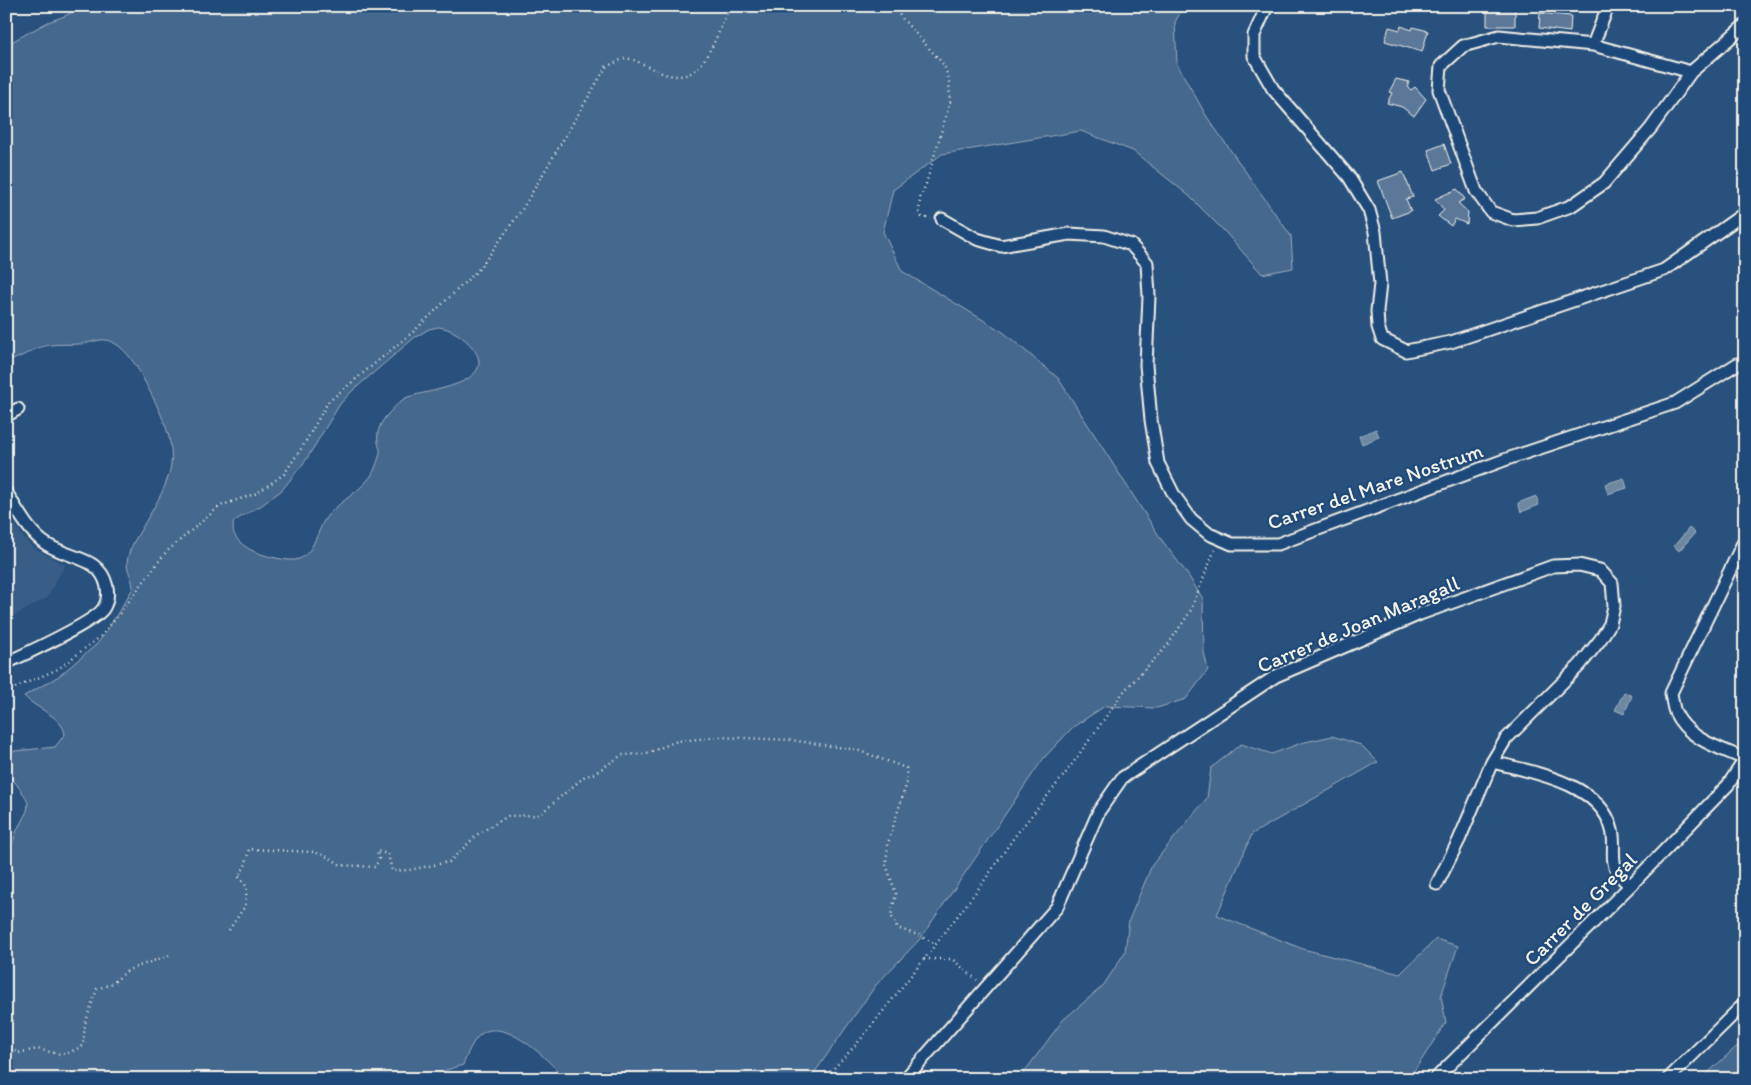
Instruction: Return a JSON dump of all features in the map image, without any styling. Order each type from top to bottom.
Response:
[{"type":"street","points":[[1267,6],[1254,35],[1254,56],[1273,89],[1349,177],[1369,210],[1374,232],[1380,284],[1377,312],[1378,327],[1382,339],[1406,351],[1451,342],[1664,270],[1745,213]]},
{"type":"street","points":[[1593,45],[1608,6]]},
{"type":"street","points":[[1691,72],[1593,45],[1498,36],[1463,46],[1441,66],[1439,90],[1476,191],[1491,212],[1513,220],[1537,218],[1571,206],[1604,183],[1651,128],[1691,72],[1745,25]]},
{"type":"street","name":"Carrer del Mare Nostrum","points":[[942,219],[977,239],[1001,246],[1069,234],[1104,236],[1131,245],[1147,263],[1149,296],[1146,365],[1151,420],[1158,463],[1174,495],[1191,519],[1209,534],[1232,544],[1278,544],[1507,459],[1675,403],[1737,364],[1745,363]]},
{"type":"street","points":[[6,416],[18,409]]},
{"type":"street","points":[[6,492],[30,530],[43,542],[94,566],[105,577],[108,592],[103,609],[90,620],[6,663]]},
{"type":"street","points":[[1745,538],[1671,693],[1675,712],[1685,727],[1702,740],[1745,759]]},
{"type":"street","name":"Carrer de Joan Maragall","points":[[905,1079],[1057,907],[1099,811],[1122,778],[1276,676],[1420,614],[1553,566],[1579,565],[1600,570],[1612,583],[1614,606],[1610,624],[1580,665],[1506,739],[1492,762],[1459,840],[1437,884]]},
{"type":"street","name":"Carrer de Gregal","points":[[1434,1079],[1630,886],[1728,785],[1745,759]]},
{"type":"street","points":[[1492,762],[1528,771],[1571,786],[1584,792],[1600,805],[1609,820],[1613,832],[1616,870],[1630,886]]},
{"type":"street","points":[[1668,1079],[1745,1003]]},
{"type":"path","points":[[6,692],[58,669],[101,636],[120,614],[166,552],[220,506],[257,493],[284,474],[303,446],[328,402],[413,332],[480,268],[523,208],[581,113],[606,67],[625,58],[639,61],[666,75],[688,74],[696,70],[701,64],[715,40],[730,6]]},
{"type":"path","points":[[894,6],[900,16],[944,65],[950,79],[950,102],[926,184],[920,198],[919,208],[919,212],[926,219],[942,219]]},
{"type":"path","points":[[824,1079],[860,1039],[936,944],[982,884],[1015,836],[1064,774],[1124,690],[1166,646],[1190,612],[1219,538]]},
{"type":"path","points":[[228,930],[245,906],[247,887],[238,876],[245,866],[249,849],[315,852],[330,858],[340,865],[375,867],[379,859],[377,851],[388,854],[392,871],[409,870],[449,862],[478,834],[508,816],[539,815],[584,777],[595,773],[622,755],[645,754],[676,741],[720,737],[791,740],[857,750],[906,768],[907,782],[888,843],[886,864],[896,894],[891,915],[898,928],[936,944]]},
{"type":"path","points":[[6,1046],[18,1053],[37,1049],[60,1054],[68,1053],[84,1046],[85,1024],[97,989],[113,983],[128,970],[170,955]]},
{"type":"path","points":[[924,959],[952,959],[986,987]]},
{"type":"shaded area","points":[[83,6],[1184,6],[1175,22],[1177,64],[1207,117],[1291,236],[1293,268],[1262,274],[1226,233],[1188,195],[1133,151],[1081,131],[942,154],[893,190],[883,232],[902,271],[1003,332],[1058,378],[1161,539],[1203,599],[1204,652],[1208,670],[1186,699],[1157,708],[1105,706],[1073,727],[1043,759],[920,939],[876,985],[810,1079],[565,1079],[549,1062],[526,1043],[502,1031],[491,1030],[481,1034],[475,1040],[463,1065],[446,1070],[431,1079],[6,1079],[6,862],[17,830],[27,811],[28,803],[15,782],[6,775],[6,752],[55,747],[65,734],[63,728],[54,717],[24,696],[59,676],[96,645],[105,634],[133,588],[127,566],[129,552],[161,494],[171,465],[171,452],[166,427],[150,391],[138,368],[129,356],[112,342],[103,340],[82,344],[51,345],[6,361],[6,45],[48,22],[65,16]],"holes":[[[438,327],[448,329],[466,340],[473,348],[479,360],[477,370],[470,377],[458,383],[405,398],[397,404],[381,423],[378,430],[380,452],[374,471],[359,489],[328,515],[309,551],[299,559],[282,559],[255,552],[239,541],[234,534],[234,521],[262,505],[282,490],[306,460],[340,404],[351,392],[414,338],[429,329]]]},
{"type":"shaded area","points":[[1376,429],[1379,437],[1362,444],[1359,436]]},
{"type":"shaded area","points":[[1624,478],[1627,488],[1608,494],[1605,484]]},
{"type":"shaded area","points":[[1536,496],[1539,505],[1521,512],[1518,503]]},
{"type":"shaded area","points":[[6,511],[32,547],[65,565],[47,598],[6,620]]},
{"type":"shaded area","points":[[1689,528],[1695,533],[1679,551],[1674,546]]},
{"type":"shaded area","points":[[1624,692],[1632,696],[1624,714],[1615,710]]},
{"type":"shaded area","points":[[1332,736],[1361,745],[1378,762],[1252,834],[1217,915],[1303,949],[1400,974],[1436,939],[1458,946],[1441,996],[1446,1022],[1407,1079],[1019,1079],[1063,1020],[1103,986],[1125,952],[1129,920],[1152,865],[1207,798],[1211,768],[1241,744],[1272,754],[1301,743]]},
{"type":"shaded area","points":[[1745,1039],[1745,1079],[1701,1079]]},
{"type":"building","points":[[1487,9],[1515,9],[1515,26],[1487,26]]},
{"type":"building","points":[[1540,13],[1571,16],[1570,32],[1539,28]]},
{"type":"building","points":[[1401,26],[1412,30],[1413,27],[1428,31],[1422,52],[1385,41],[1389,27],[1400,30]]},
{"type":"building","points":[[1396,79],[1409,82],[1408,87],[1411,90],[1415,87],[1426,99],[1414,116],[1402,107],[1387,103],[1392,93],[1389,92]]},
{"type":"building","points":[[1444,144],[1451,164],[1435,170],[1428,150]]},
{"type":"building","points":[[1403,172],[1413,197],[1406,199],[1411,211],[1392,218],[1378,181]]},
{"type":"building","points":[[1457,189],[1465,199],[1458,203],[1468,212],[1467,224],[1455,219],[1451,226],[1438,216],[1444,210],[1435,199]]}]
